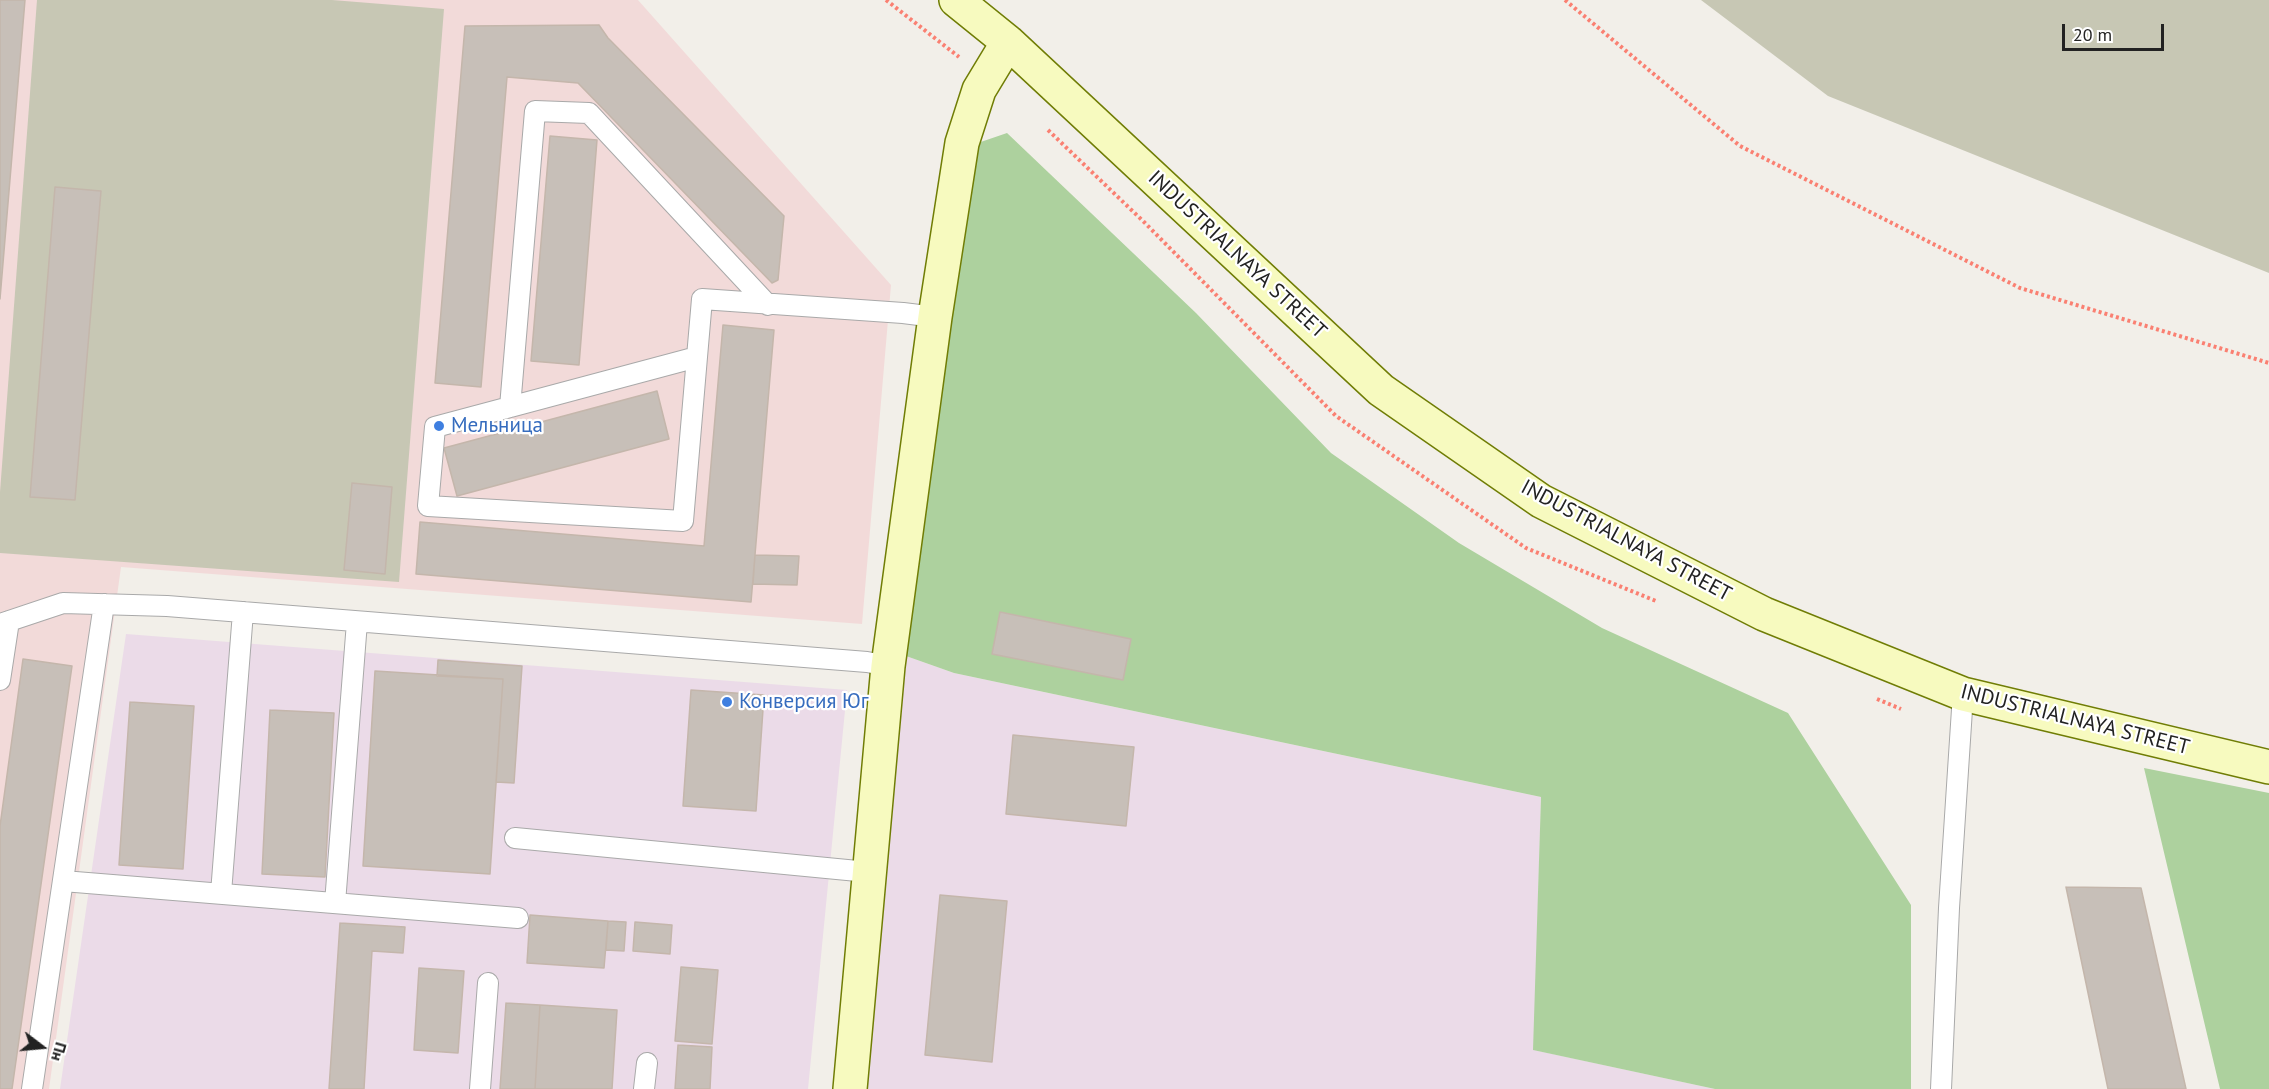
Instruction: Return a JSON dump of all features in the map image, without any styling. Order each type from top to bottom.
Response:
[{"type":"main road","name":"INDUSTRIALNAYA STREET","points":[[956,0],[1008,42],[1381,390],[1541,501],[1764,614],[1963,694],[2269,767]]},
{"type":"main road","points":[[850,1089],[888,666],[935,317],[962,143],[979,90],[1008,42]]},
{"type":"lane","points":[[510,407],[535,111],[590,113],[768,305]]},
{"type":"lane","points":[[697,357],[435,427],[428,506],[683,521],[702,299],[935,317]]},
{"type":"lane","points":[[0,680],[4,623],[63,603],[243,612],[867,662],[888,666]]},
{"type":"lane","points":[[32,1089],[104,604]]},
{"type":"lane","points":[[221,893],[243,612]]},
{"type":"lane","points":[[335,903],[357,622]]},
{"type":"lane","points":[[1941,1089],[1949,908],[1963,694]]},
{"type":"lane","points":[[515,838],[868,872]]},
{"type":"lane","points":[[63,881],[518,918]]},
{"type":"lane","points":[[480,1089],[488,983]]},
{"type":"lane","points":[[644,1089],[647,1063]]},
{"type":"path","points":[[1565,0],[1740,146],[2020,288],[2269,363]]},
{"type":"shaded area","name":"Мельница","points":[[0,0],[638,0],[891,285],[862,624],[121,567],[49,1089],[0,1089]]},
{"type":"shaded area","points":[[37,0],[332,0],[444,9],[399,582],[0,553],[0,492]]},
{"type":"shaded area","points":[[1701,0],[2269,0],[2269,273],[1828,96]]},
{"type":"shaded area","points":[[126,634],[847,690],[808,1089],[60,1089]]},
{"type":"shaded area","points":[[906,656],[954,673],[1541,797],[1534,1050],[1715,1089],[863,1089]]},
{"type":"green space","points":[[1007,133],[1196,313],[1331,453],[1459,543],[1602,628],[1788,713],[1911,905],[1911,1089],[1715,1089],[1533,1050],[1541,797],[954,673],[906,656],[972,145]]},
{"type":"green space","points":[[2144,768],[2269,793],[2269,1089],[2220,1089]]},
{"type":"building","points":[[0,0],[25,0],[0,299]]},
{"type":"building","points":[[599,25],[608,38],[784,216],[778,280],[772,283],[578,83],[507,77],[481,387],[435,383],[465,26]]},
{"type":"building","points":[[550,136],[597,140],[579,365],[531,361]]},
{"type":"building","points":[[55,187],[101,191],[75,500],[30,497]]},
{"type":"building","points":[[723,325],[774,330],[751,602],[416,574],[420,522],[704,546]]},
{"type":"building","points":[[657,391],[669,439],[457,496],[444,448]]},
{"type":"building","points":[[352,483],[392,487],[385,574],[344,570]]},
{"type":"building","points":[[755,555],[799,556],[797,585],[753,584]]},
{"type":"building","points":[[1000,612],[1131,639],[1123,680],[992,654]]},
{"type":"building","points":[[23,659],[72,666],[12,1089],[0,1089],[0,826]]},
{"type":"building","points":[[438,660],[522,666],[514,783],[496,782],[503,679],[437,676]]},
{"type":"building","points":[[375,671],[503,679],[490,874],[363,866]]},
{"type":"building","points":[[691,690],[764,695],[756,811],[683,806]]},
{"type":"building","points":[[130,702],[194,706],[183,869],[119,865]]},
{"type":"building","points":[[270,710],[334,713],[325,877],[262,874]]},
{"type":"building","points":[[1013,735],[1134,747],[1126,826],[1006,814]]},
{"type":"building","points":[[2066,887],[2141,888],[2186,1089],[2108,1089]]},
{"type":"building","points":[[940,895],[1007,901],[992,1062],[925,1055]]},
{"type":"building","points":[[530,915],[608,921],[604,968],[527,963]]},
{"type":"building","points":[[608,921],[626,922],[624,951],[606,950]]},
{"type":"building","points":[[635,922],[672,925],[670,954],[633,951]]},
{"type":"building","points":[[340,923],[405,927],[403,953],[372,951],[364,1089],[329,1089]]},
{"type":"building","points":[[681,967],[718,970],[712,1044],[675,1041]]},
{"type":"building","points":[[419,968],[464,971],[458,1053],[414,1050]]},
{"type":"building","points":[[506,1003],[540,1005],[535,1089],[500,1089]]},
{"type":"building","points":[[540,1005],[617,1010],[612,1089],[535,1089]]},
{"type":"building","points":[[678,1045],[712,1047],[710,1089],[675,1089]]},
{"type":"place","name":"Мельница","points":[[439,426]]},
{"type":"place","name":"Конверсия Юг","points":[[727,702]]}]
